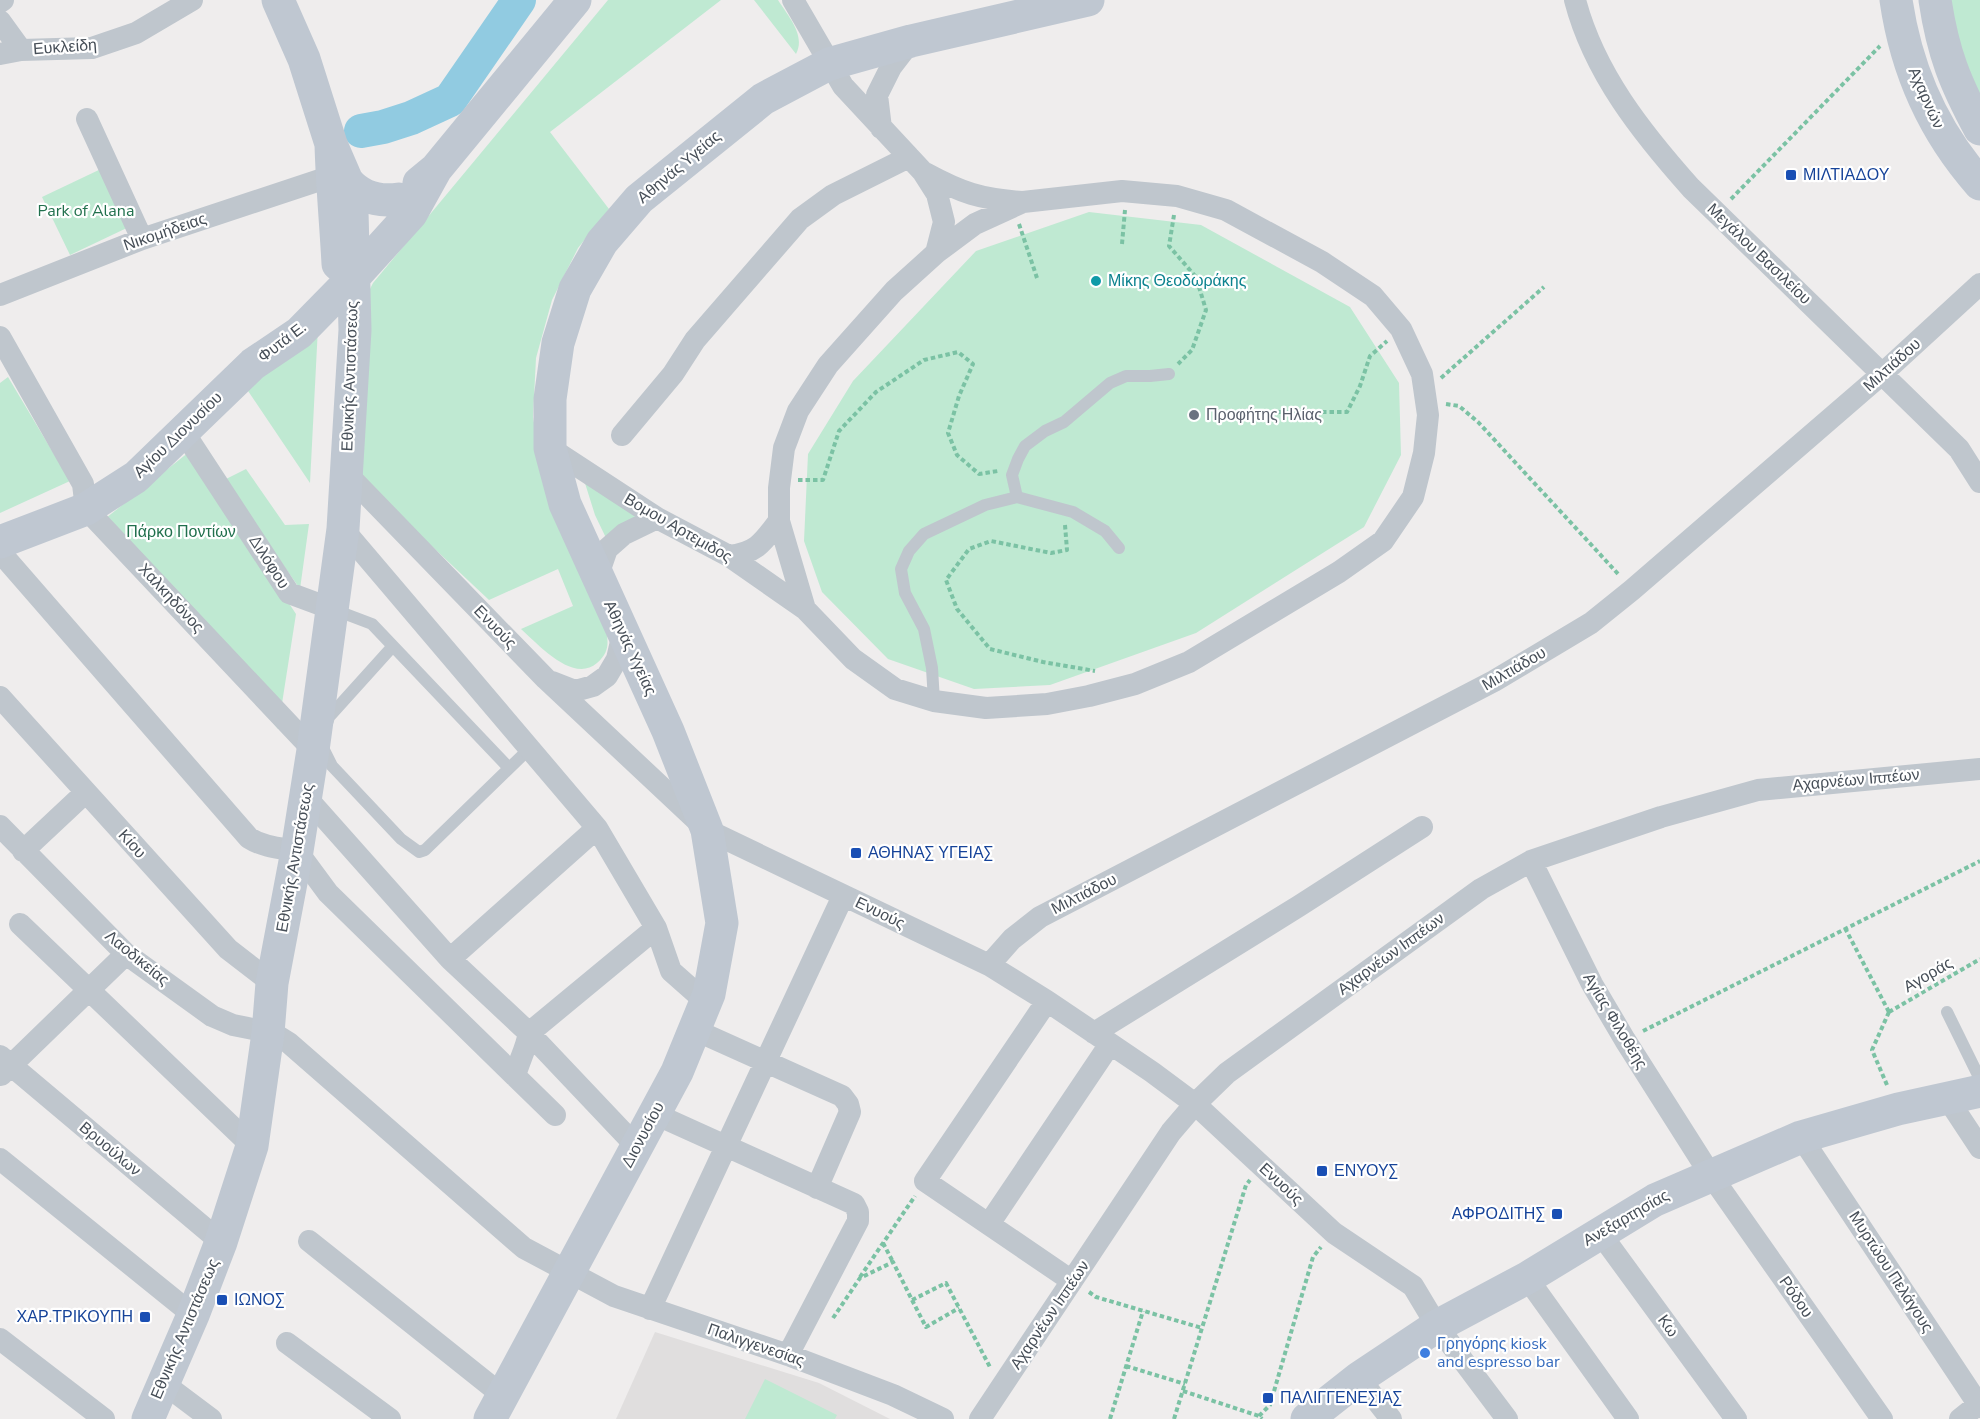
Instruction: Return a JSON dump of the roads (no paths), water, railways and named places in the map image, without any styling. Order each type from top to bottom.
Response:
[{"type":"street","name":"Ευκλείδη","points":[[10,52],[92,48],[136,33],[192,0]]},
{"type":"street","name":"Εθνικής Αντιστάσεως","points":[[148,1419],[193,1315],[221,1242],[252,1146],[268,1033],[272,983],[306,797],[343,529],[355,330],[348,263],[352,211],[339,179],[331,144],[304,59],[278,0]]},
{"type":"street","name":"Φυτά Ε.","points":[[253,364],[275,330],[348,263],[411,214],[436,169],[575,0]]},
{"type":"street","points":[[793,0],[843,86],[916,164],[937,194],[944,222],[936,253]]},
{"type":"street","name":"Αθηνάς Υγείας","points":[[707,830],[668,731],[565,504],[550,448],[550,399],[558,343],[575,289],[602,242],[639,199],[763,99],[829,64],[910,41],[1088,0]]},
{"type":"street","name":"Μεγάλου Βασιλείου","points":[[1575,0],[1582,29],[1621,101],[1655,148],[1691,188],[1959,449],[1980,482]]},
{"type":"street","name":"Αχαρνών","points":[[1935,0],[1941,36],[1950,67],[1980,129]]},
{"type":"street","name":"Αχαρνών","points":[[1898,13],[1923,99],[1942,135],[1962,164],[1980,184]]},
{"type":"street","points":[[0,21],[10,52]]},
{"type":"street","points":[[881,128],[877,95],[891,67],[910,41]]},
{"type":"street","points":[[87,119],[142,239]]},
{"type":"street","points":[[916,164],[956,190],[990,200],[1018,204]]},
{"type":"street","points":[[622,435],[673,374],[695,340],[800,219],[833,195],[916,164]]},
{"type":"street","name":"Φυτά Ε.","points":[[348,263],[399,199],[436,169]]},
{"type":"street","points":[[339,179],[378,200],[399,199]]},
{"type":"street","name":"Νικομήδειας","points":[[0,295],[142,239],[339,179]]},
{"type":"street","name":"Βομου Αρτεμιδος","points":[[550,448],[657,518],[729,556],[805,609],[853,659],[895,689],[934,701],[986,708],[1047,704],[1089,696],[1135,684],[1189,662],[1339,572],[1383,541],[1413,497],[1424,453],[1428,415],[1422,374],[1401,329],[1373,296],[1322,262],[1226,210],[1177,196],[1126,192],[1070,196],[1018,204]]},
{"type":"street","points":[[805,609],[779,521],[780,480],[784,448],[798,411],[828,365],[894,291],[936,253],[975,224],[1018,204]]},
{"type":"street","name":"Μιλτιάδου","points":[[989,965],[1012,939],[1040,917],[1494,681],[1591,623],[1882,374],[1980,284]]},
{"type":"street","points":[[0,337],[83,484],[86,509]]},
{"type":"street","name":"Αγίου Διονυσίου","points":[[0,542],[86,509],[136,477],[253,364]]},
{"type":"street","name":"Διλόφου","points":[[183,431],[289,593],[333,609]]},
{"type":"street","name":"Ενυούς","points":[[346,473],[546,679],[707,830],[989,965],[1102,1038],[1195,1104],[1334,1233],[1413,1286],[1437,1326],[1507,1419]]},
{"type":"street","name":"Χαλκηδόνος","points":[[86,509],[313,750]]},
{"type":"street","points":[[597,578],[607,549],[624,534],[657,518]]},
{"type":"street","points":[[729,556],[746,554],[763,542],[779,521]]},
{"type":"street","points":[[343,529],[597,828],[656,928],[671,971],[700,1016],[766,1063],[843,1096],[850,1112],[817,1188]]},
{"type":"street","points":[[0,552],[249,838],[267,846],[297,850],[328,893],[555,1115]]},
{"type":"street","points":[[546,679],[575,691],[593,686],[607,675],[617,659],[623,633]]},
{"type":"street","name":"Κίου","points":[[0,698],[228,949],[272,983]]},
{"type":"street","name":"Αχαρνέων Ιππέων","points":[[980,1419],[1171,1132],[1195,1104],[1227,1073],[1481,889],[1531,861],[1649,820],[1758,790],[1980,769]]},
{"type":"street","points":[[23,851],[86,792]]},
{"type":"street","points":[[306,797],[450,959],[529,1033],[638,1147]]},
{"type":"street","name":"Λαοδικείας","points":[[0,826],[126,954],[212,1016],[233,1025],[273,1033],[289,1043],[524,1248],[568,1273]]},
{"type":"street","points":[[989,1224],[1102,1038],[1422,827]]},
{"type":"street","points":[[450,959],[597,828]]},
{"type":"street","name":"Διονυσίου","points":[[496,1407],[638,1147],[677,1072],[700,1016],[722,923],[707,830]]},
{"type":"street","name":"Αγίας Φιλοθέης","points":[[1531,861],[1592,984],[1710,1174]]},
{"type":"street","points":[[650,1309],[843,896]]},
{"type":"street","points":[[20,924],[252,1146]]},
{"type":"street","points":[[515,1076],[519,1061],[526,1050],[529,1033],[656,928]]},
{"type":"street","points":[[3,1066],[126,954]]},
{"type":"street","points":[[1047,1001],[925,1181],[1072,1281]]},
{"type":"street","name":"Βρυούλων","points":[[3,1066],[221,1242]]},
{"type":"street","name":"Ανεξαρτησίας","points":[[1307,1419],[1359,1378],[1437,1326],[1527,1278],[1655,1200],[1710,1174],[1801,1137],[1898,1109],[1980,1091]]},
{"type":"street","points":[[1947,1098],[1980,1148]]},
{"type":"street","points":[[655,1114],[854,1204],[858,1212],[858,1221],[788,1355]]},
{"type":"street","name":"Μυρτώου Πελάγους","points":[[1801,1137],[1979,1405]]},
{"type":"street","points":[[0,1160],[193,1315]]},
{"type":"street","name":"Ρόδου","points":[[1710,1174],[1882,1419]]},
{"type":"street","name":"Κω","points":[[1600,1233],[1736,1419]]},
{"type":"street","points":[[309,1241],[496,1407]]},
{"type":"street","name":"Παλιγγενεσίας","points":[[568,1273],[614,1296],[788,1355],[893,1395],[943,1419]]},
{"type":"street","points":[[1527,1278],[1628,1419]]},
{"type":"street","points":[[0,1339],[104,1419]]},
{"type":"street","points":[[287,1343],[390,1419]]},
{"type":"street","points":[[1359,1378],[1391,1419]]},
{"type":"street","points":[[163,1383],[211,1419]]},
{"type":"street","points":[[1960,1419],[1979,1405]]},
{"type":"lane","points":[[1017,497],[1012,475],[1025,446],[1046,430],[1064,422],[1099,395],[1110,383],[1126,376],[1169,374]]},
{"type":"lane","points":[[934,701],[932,668],[924,629],[904,593],[901,569],[909,551],[924,534],[985,505],[1017,497],[1073,512],[1093,522],[1105,531],[1119,548]]},
{"type":"lane","points":[[333,609],[372,624],[509,768]]},
{"type":"lane","points":[[393,646],[329,717],[324,730],[324,750],[332,766],[401,839],[419,852],[425,850],[529,749]]},
{"type":"lane","points":[[1947,1012],[1980,1079]]},
{"type":"waterway","points":[[361,131],[411,118],[450,100],[519,0]]},
{"type":"place","name":"ΜΙΛΤΙΑΔΟΥ","points":[[1791,175]]},
{"type":"place","name":"Μίκης Θεοδωράκης","points":[[1096,281]]},
{"type":"place","name":"Προφήτης Ηλίας","points":[[1194,415]]},
{"type":"place","name":"ΑΘΗΝΑΣ ΥΓΕΙΑΣ","points":[[856,853]]},
{"type":"place","name":"ΕΝΥΟΥΣ","points":[[1322,1171]]},
{"type":"place","name":"ΑΦΡΟΔΙΤΗΣ","points":[[1557,1214]]},
{"type":"place","name":"ΙΩΝΟΣ","points":[[222,1300]]},
{"type":"place","name":"ΧΑΡ.ΤΡΙΚΟΥΠΗ","points":[[145,1317]]},
{"type":"place","name":"Γρηγόρης kiosk and espresso bar","points":[[1425,1353]]},
{"type":"place","name":"ΠΑΛΙΓΓΕΝΕΣΙΑΣ","points":[[1268,1398]]},
{"type":"park label","name":"Park of Alana","points":[[86,211]]},
{"type":"park label","name":"Πάρκο Ποντίων","points":[[181,532]]}]
